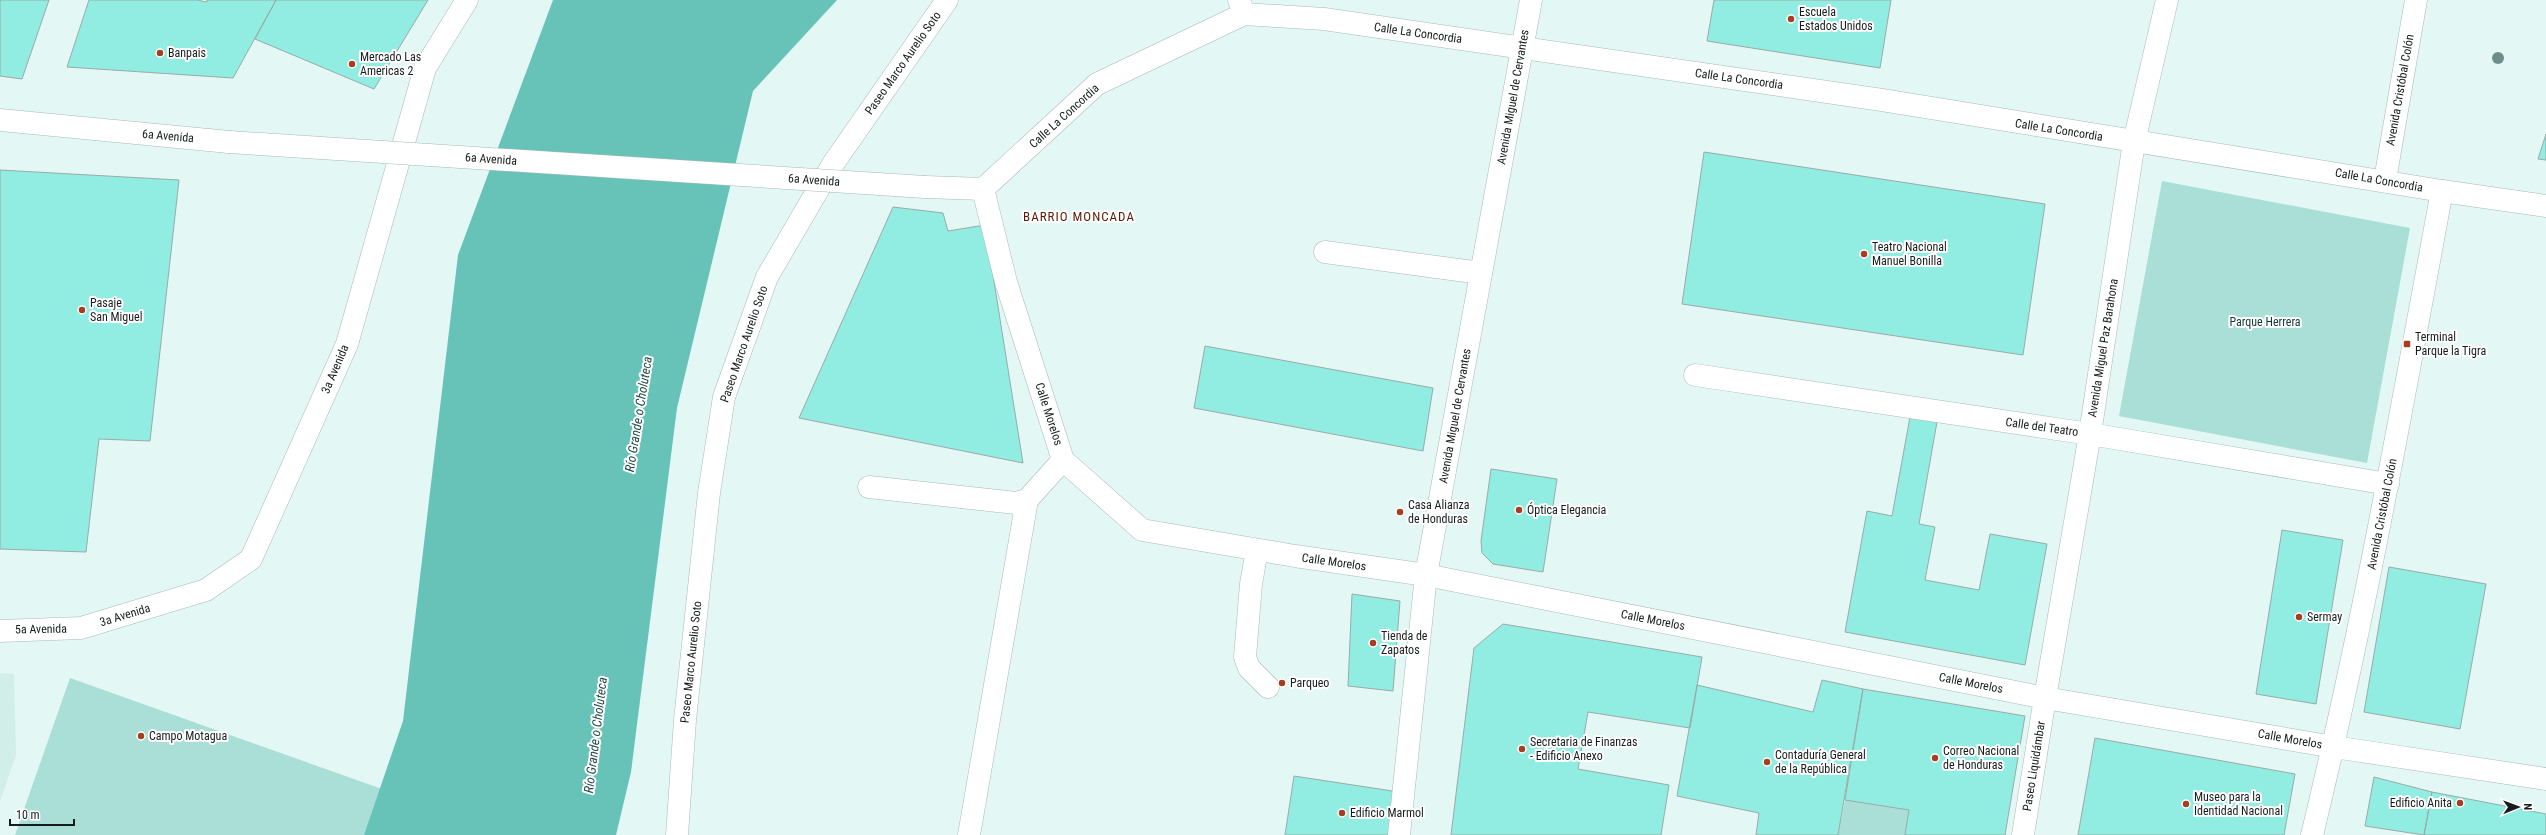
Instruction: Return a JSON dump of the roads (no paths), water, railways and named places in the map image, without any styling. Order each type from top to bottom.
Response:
[{"type":"street","name":"3a Avenida","points":[[82,628],[206,590],[251,559],[347,344],[425,68],[466,0]]},
{"type":"street","name":"Paseo Marco Aurelio Soto","points":[[677,835],[685,720],[709,493],[724,396],[767,277],[833,164],[947,0]]},
{"type":"street","name":"Avenida Miguel de Cervantes","points":[[1399,835],[1426,574],[1531,0]]},
{"type":"street","name":"Avenida Miguel Paz Barahona","points":[[2045,698],[2090,434],[2134,142],[2167,0]]},
{"type":"street","name":"Avenida Cristóbal Colón","points":[[2385,180],[2416,0]]},
{"type":"street","name":"Calle La Concordia","points":[[983,189],[1097,84],[1241,7],[1882,100],[2134,142],[2546,206]]},
{"type":"street","name":"6a Avenida","points":[[0,120],[229,142],[925,187],[983,189]]},
{"type":"street","name":"Calle Morelos","points":[[983,189],[1006,282],[1063,460],[1142,530],[1257,550],[1426,574],[2045,698],[2334,747],[2546,779]]},
{"type":"street","name":"Avenida Cristóbal Colón","points":[[2312,835],[2334,747],[2388,484],[2442,191]]},
{"type":"street","points":[[1326,252],[1481,273]]},
{"type":"street","name":"Calle del Teatro","points":[[1695,375],[2090,434],[2388,484]]},
{"type":"street","points":[[969,835],[1027,500],[1063,460]]},
{"type":"street","points":[[870,487],[1016,503],[1027,500]]},
{"type":"street","points":[[1257,550],[1251,584],[1245,657],[1249,668],[1268,687]]},
{"type":"street","name":"5a Avenida","points":[[0,630],[82,628]]},
{"type":"street","name":"Paseo Liquidámbar","points":[[2023,835],[2045,698]]},
{"type":"water","name":"Río Grande o Choluteca","points":[[553,0],[837,0],[753,91],[677,408],[631,772],[616,835],[364,835],[403,721],[458,255]]},
{"type":"place","name":"Escuela Estados Unidos","points":[[1791,19]]},
{"type":"place","name":"Banpais","points":[[160,53]]},
{"type":"place","name":"Mercado Las Americas 2","points":[[352,64]]},
{"type":"place","name":"Teatro Nacional Manuel Bonilla","points":[[1864,254]]},
{"type":"place","name":"Pasaje San Miguel","points":[[82,310]]},
{"type":"place","name":"Terminal Parque la Tigra","points":[[2407,344]]},
{"type":"place","name":"Óptica Elegancia","points":[[1519,510]]},
{"type":"place","name":"Casa Alianza de Honduras","points":[[1400,512]]},
{"type":"place","name":"Sermay","points":[[2299,617]]},
{"type":"place","name":"Tienda de Zapatos","points":[[1373,643]]},
{"type":"place","name":"Parqueo","points":[[1282,683]]},
{"type":"place","name":"Campo Motagua","points":[[141,736]]},
{"type":"place","name":"Secretaria de Finanzas - Edificio Anexo","points":[[1522,749]]},
{"type":"place","name":"Correo Nacional de Honduras","points":[[1935,758]]},
{"type":"place","name":"Contaduría General de la República","points":[[1767,762]]},
{"type":"place","name":"Edificio Anita","points":[[2460,803]]},
{"type":"place","name":"Museo para la Identidad Nacional","points":[[2186,804]]},
{"type":"place","name":"Edificio Marmol","points":[[1342,813]]},
{"type":"district","name":"BARRIO MONCADA","points":[[1079,216]]},
{"type":"park label","name":"Parque Herrera","points":[[2265,322]]}]
